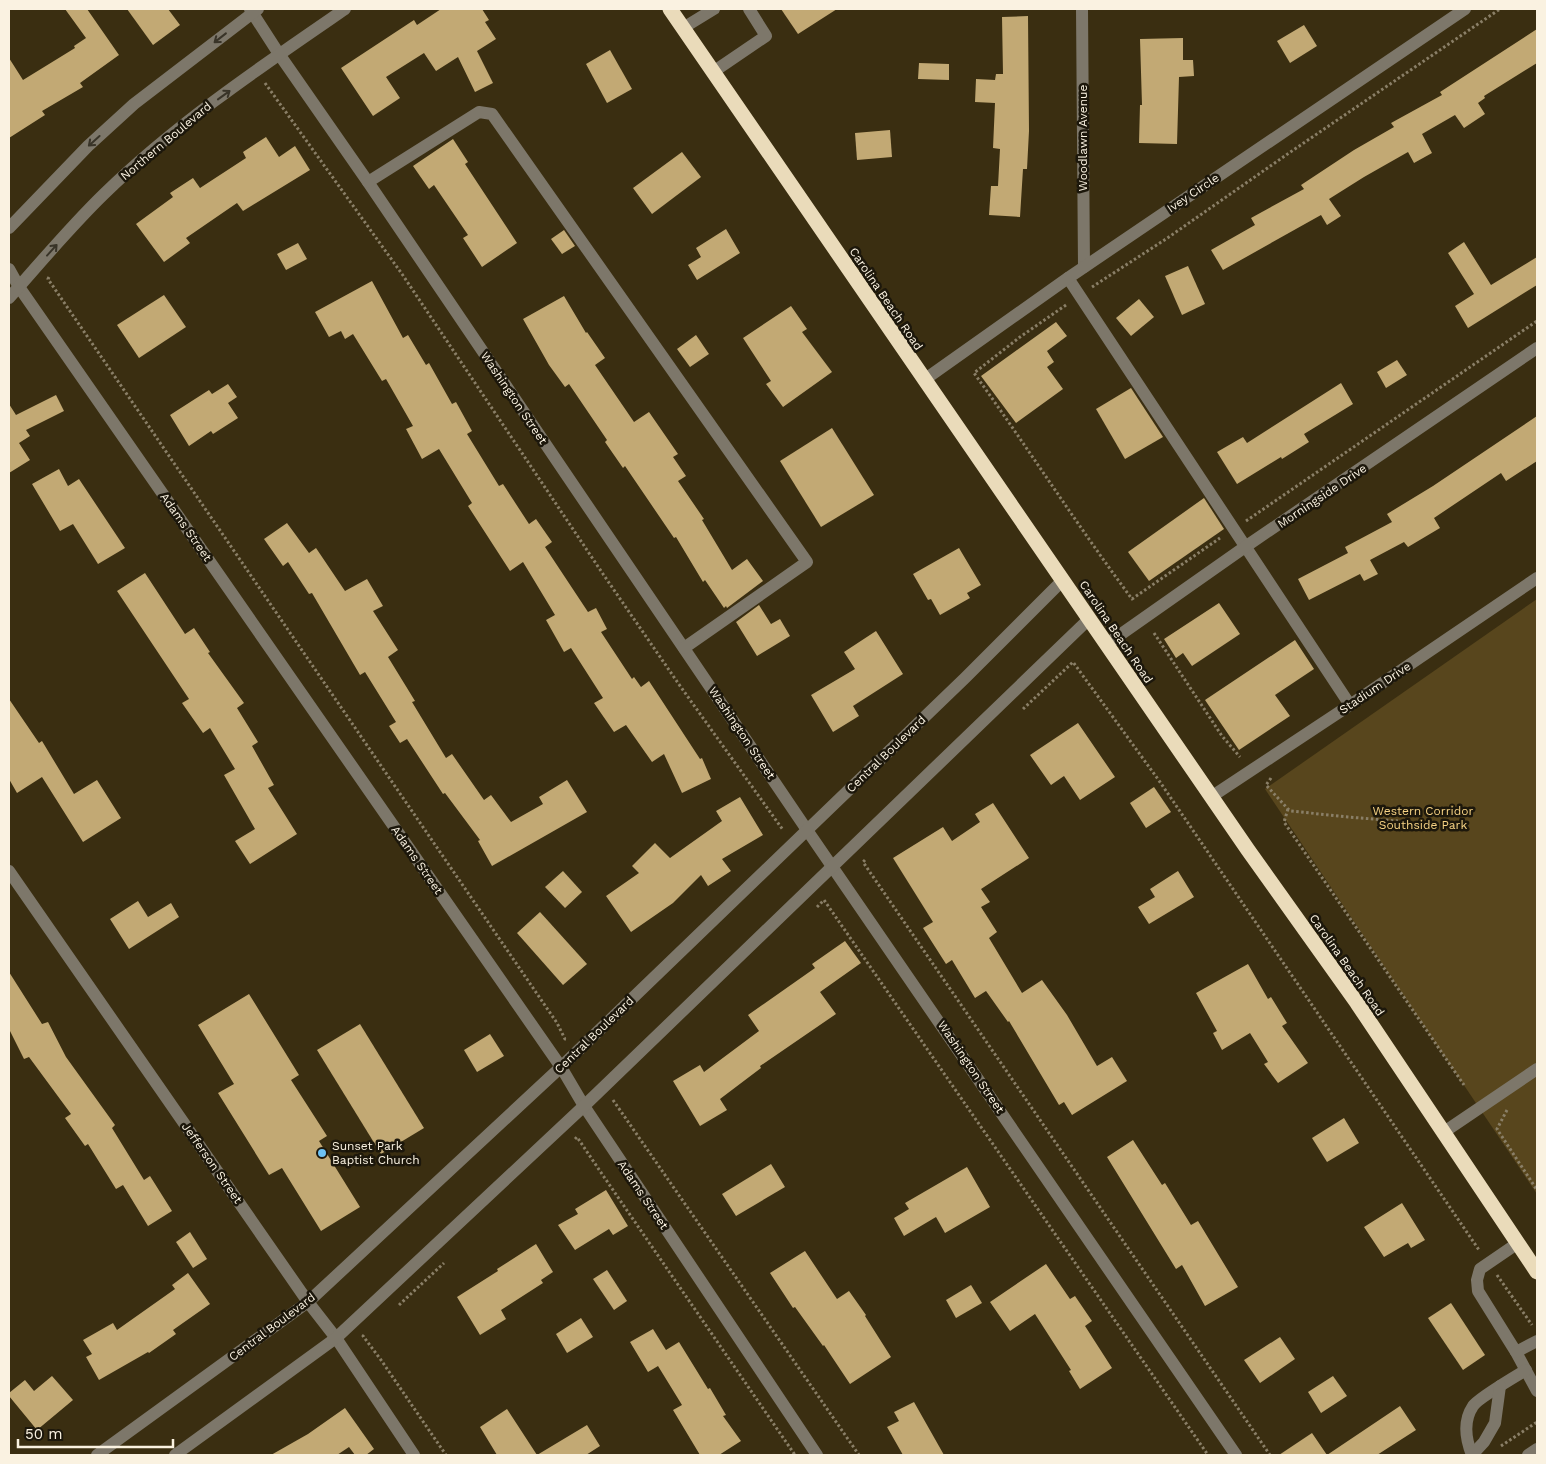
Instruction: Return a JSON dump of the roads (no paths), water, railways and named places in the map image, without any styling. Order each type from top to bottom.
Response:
[{"type":"highway","name":"Carolina Beach Road","points":[[670,9],[1211,796],[1357,1003],[1537,1272]]},
{"type":"street","name":"Northern Boulevard","points":[[9,298],[104,194],[166,140],[210,104],[345,9]]},
{"type":"street","points":[[683,28],[714,9]]},
{"type":"street","points":[[713,72],[766,36],[749,9]]},
{"type":"street","name":"Woodlawn Avenue","points":[[1082,9],[1084,267]]},
{"type":"street","name":"Ivey Circle","points":[[924,380],[1084,267],[1465,9]]},
{"type":"street","name":"Washington Street","points":[[254,10],[279,54],[368,182],[807,830],[1236,1455]]},
{"type":"street","points":[[9,228],[88,146],[134,104],[254,10]]},
{"type":"street","points":[[368,182],[479,112],[492,114],[808,562],[684,648]]},
{"type":"street","name":"Adams Street","points":[[9,269],[19,287],[561,1067],[584,1106],[817,1455]]},
{"type":"street","points":[[1068,278],[1350,705]]},
{"type":"street","name":"Morningside Drive","points":[[1106,644],[1537,348]]},
{"type":"street","name":"Central Boulevard","points":[[97,1455],[308,1302],[561,1067],[965,678],[1062,580]]},
{"type":"street","name":"Stadium Drive","points":[[1211,796],[1536,581]]},
{"type":"street","points":[[175,1455],[336,1338],[584,1106],[1089,619]]},
{"type":"street","name":"Jefferson Street","points":[[9,871],[308,1302],[336,1338],[414,1455]]},
{"type":"street","points":[[1444,1132],[1537,1068]]},
{"type":"street","points":[[1518,1242],[1480,1269],[1476,1280],[1478,1291],[1516,1352],[1537,1391]]},
{"type":"street","points":[[1516,1352],[1537,1341]]},
{"type":"street","points":[[1500,1386],[1494,1423],[1484,1442],[1472,1455],[1468,1445],[1467,1419],[1474,1404],[1500,1386],[1526,1370]]},
{"type":"street","points":[[1528,1455],[1537,1449]]},
{"type":"place","name":"Sunset Park Baptist Church","points":[[322,1153]]},
{"type":"park label","name":"Western Corridor Southside Park","points":[[1423,818]]}]
